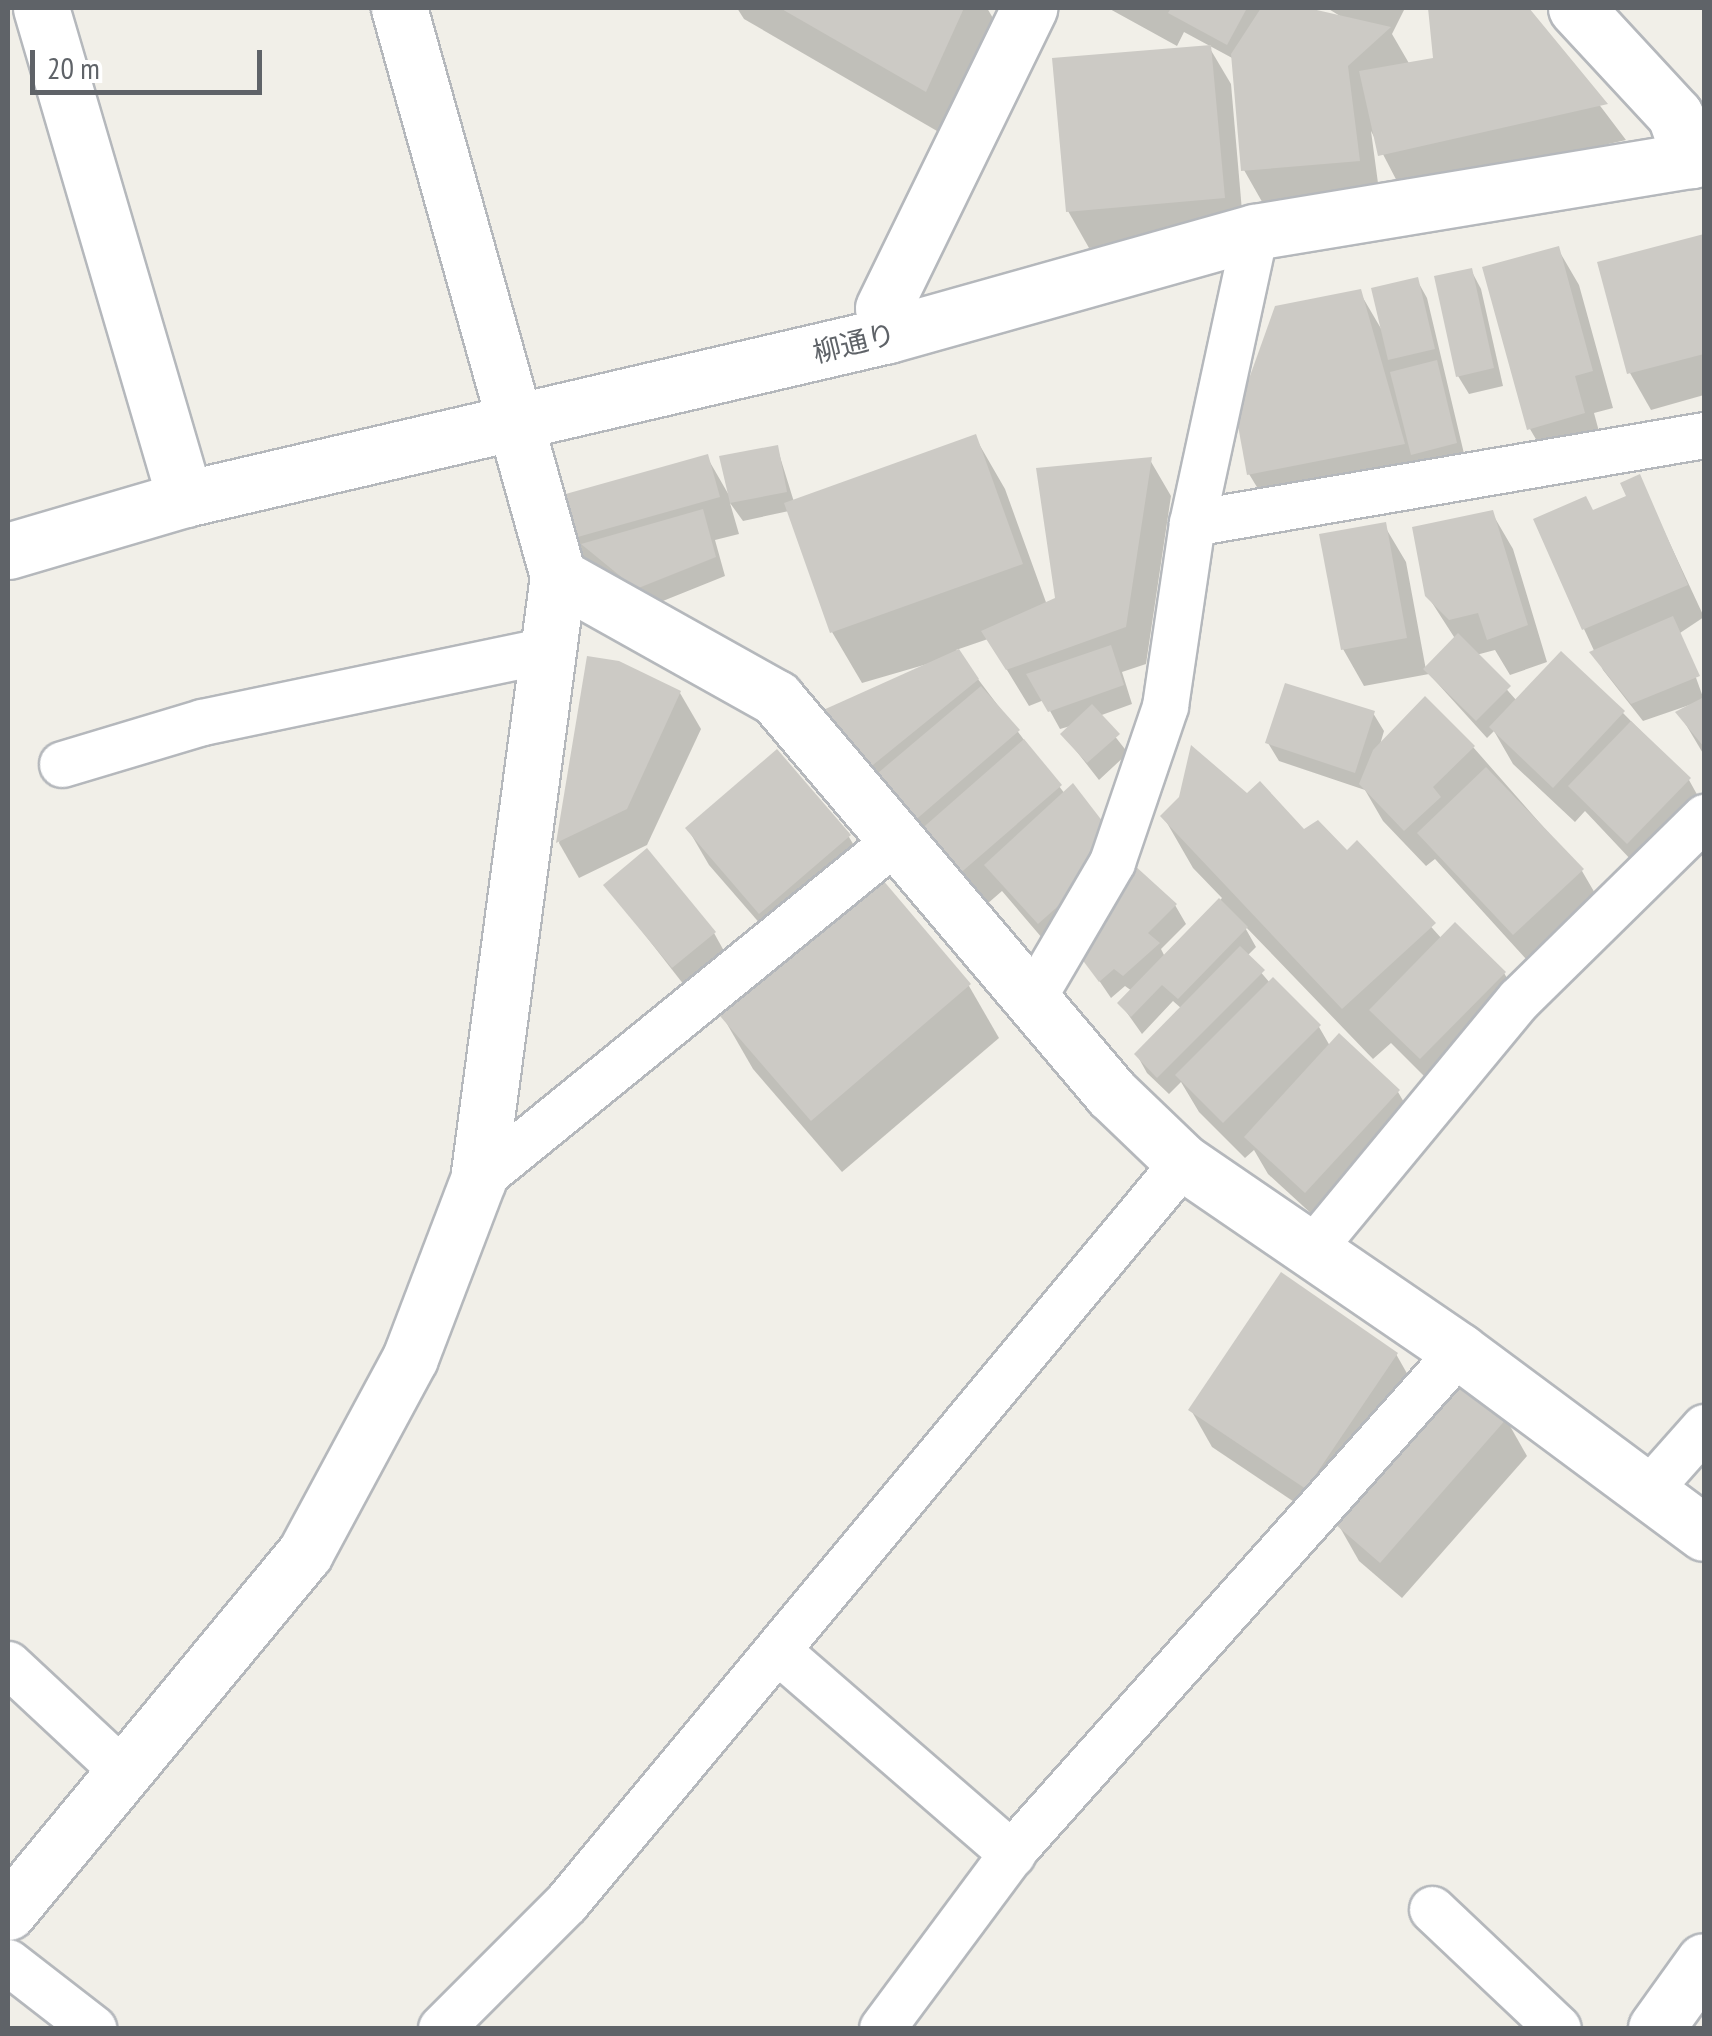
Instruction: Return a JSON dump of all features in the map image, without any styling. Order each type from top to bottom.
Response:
[{"type":"street","points":[[40,8],[185,499]]},
{"type":"street","points":[[8,1912],[126,1774],[304,1553],[410,1358],[478,1180],[558,576],[512,427],[400,8]]},
{"type":"street","points":[[888,335],[883,308],[1029,8]]},
{"type":"street","points":[[1576,8],[1675,115],[1700,170]]},
{"type":"street","name":"柳通り","points":[[8,551],[185,499],[512,427],[888,335],[1254,232],[1700,170]]},
{"type":"street","points":[[558,576],[776,698],[1112,1094],[1183,1162],[1459,1350],[1704,1532]]},
{"type":"street","points":[[1656,2028],[1704,1960]]},
{"type":"lane","points":[[1032,1000],[1112,862],[1165,706],[1192,523],[1254,232]]},
{"type":"lane","points":[[1192,523],[1704,435]]},
{"type":"lane","points":[[62,764],[202,722],[548,650]]},
{"type":"lane","points":[[1311,1250],[1519,999],[1704,817]]},
{"type":"lane","points":[[478,1180],[896,840]]},
{"type":"lane","points":[[441,2028],[566,1904],[1183,1162]]},
{"type":"lane","points":[[882,2028],[1012,1854],[1459,1350]]},
{"type":"lane","points":[[1649,1490],[1704,1427]]},
{"type":"lane","points":[[778,1651],[1012,1854]]},
{"type":"lane","points":[[8,1664],[126,1774]]},
{"type":"lane","points":[[1432,1909],[1558,2028]]},
{"type":"lane","points":[[8,1962],[93,2028]]},
{"type":"building","points":[[780,8],[964,8],[926,92]]},
{"type":"building","points":[[1171,8],[1247,8],[1227,45],[1168,13]]},
{"type":"building","points":[[1261,8],[1308,8],[1391,27],[1348,66],[1360,161],[1241,171],[1231,54]]},
{"type":"building","points":[[1428,8],[1529,8],[1608,104],[1378,156],[1359,71],[1433,58]]},
{"type":"building","points":[[1211,45],[1225,198],[1066,212],[1052,58]]},
{"type":"building","points":[[1704,234],[1704,354],[1627,374],[1597,262]]},
{"type":"building","points":[[1559,246],[1593,371],[1575,376],[1585,413],[1527,430],[1482,267]]},
{"type":"building","points":[[1472,268],[1494,368],[1456,377],[1434,276]]},
{"type":"building","points":[[1418,277],[1435,349],[1388,360],[1371,288]]},
{"type":"building","points":[[1361,289],[1405,444],[1247,475],[1236,415],[1275,306]]},
{"type":"building","points":[[1437,360],[1457,443],[1411,455],[1390,372]]},
{"type":"building","points":[[976,434],[1023,564],[830,633],[784,503]]},
{"type":"building","points":[[778,445],[787,492],[730,503],[719,456]]},
{"type":"building","points":[[708,454],[720,497],[567,540],[555,497]]},
{"type":"building","points":[[1152,457],[1126,627],[1006,670],[981,631],[1055,598],[1036,468]]},
{"type":"building","points":[[1640,474],[1688,585],[1582,630],[1533,519],[1586,496],[1593,510],[1626,496],[1620,483]]},
{"type":"building","points":[[703,509],[716,557],[636,589],[581,544]]},
{"type":"building","points":[[1493,510],[1528,625],[1487,640],[1478,613],[1449,620],[1425,596],[1412,527]]},
{"type":"building","points":[[1386,522],[1407,638],[1341,650],[1319,534]]},
{"type":"building","points":[[1673,616],[1700,676],[1631,704],[1589,652]]},
{"type":"building","points":[[1458,633],[1511,686],[1476,721],[1423,669]]},
{"type":"building","points":[[1111,645],[1124,685],[1048,712],[1026,674]]},
{"type":"building","points":[[959,649],[979,679],[868,769],[821,711]]},
{"type":"building","points":[[1561,651],[1625,711],[1553,788],[1489,727]]},
{"type":"building","points":[[587,656],[619,661],[681,691],[627,809],[556,843]]},
{"type":"building","points":[[1285,683],[1375,711],[1355,773],[1265,743]]},
{"type":"building","points":[[981,686],[1020,730],[912,823],[872,778]]},
{"type":"building","points":[[1425,696],[1475,746],[1433,787],[1441,797],[1404,831],[1359,784],[1373,750]]},
{"type":"building","points":[[1704,697],[1704,747],[1675,712]]},
{"type":"building","points":[[1092,704],[1120,734],[1087,763],[1060,734]]},
{"type":"building","points":[[1631,721],[1691,778],[1627,844],[1568,786]]},
{"type":"building","points":[[1024,739],[1062,785],[957,876],[918,832]]},
{"type":"building","points":[[1191,745],[1247,793],[1260,781],[1304,829],[1318,820],[1347,850],[1357,840],[1436,923],[1342,1009],[1160,816],[1179,797]]},
{"type":"building","points":[[777,749],[851,835],[759,914],[685,828]]},
{"type":"building","points":[[1486,767],[1584,869],[1513,935],[1417,833]]},
{"type":"building","points":[[1073,783],[1103,822],[1074,892],[1038,924],[984,865]]},
{"type":"building","points":[[647,848],[716,932],[672,968],[603,885]]},
{"type":"building","points":[[1133,864],[1177,904],[1148,933],[1160,943],[1123,976],[1114,969],[1099,982],[1081,958]]},
{"type":"building","points":[[882,879],[971,984],[811,1121],[720,1016]]},
{"type":"building","points":[[1219,898],[1248,927],[1178,999],[1162,985],[1131,1017],[1117,1003]]},
{"type":"building","points":[[1455,922],[1506,972],[1420,1059],[1369,1010]]},
{"type":"building","points":[[1240,946],[1265,970],[1157,1078],[1134,1054]]},
{"type":"building","points":[[1273,977],[1321,1025],[1223,1123],[1175,1075]]},
{"type":"building","points":[[1339,1033],[1400,1090],[1305,1193],[1244,1137]]},
{"type":"building","points":[[1281,1272],[1398,1353],[1306,1489],[1188,1410]]},
{"type":"building","points":[[1463,1378],[1508,1417],[1380,1563],[1335,1524]]}]
